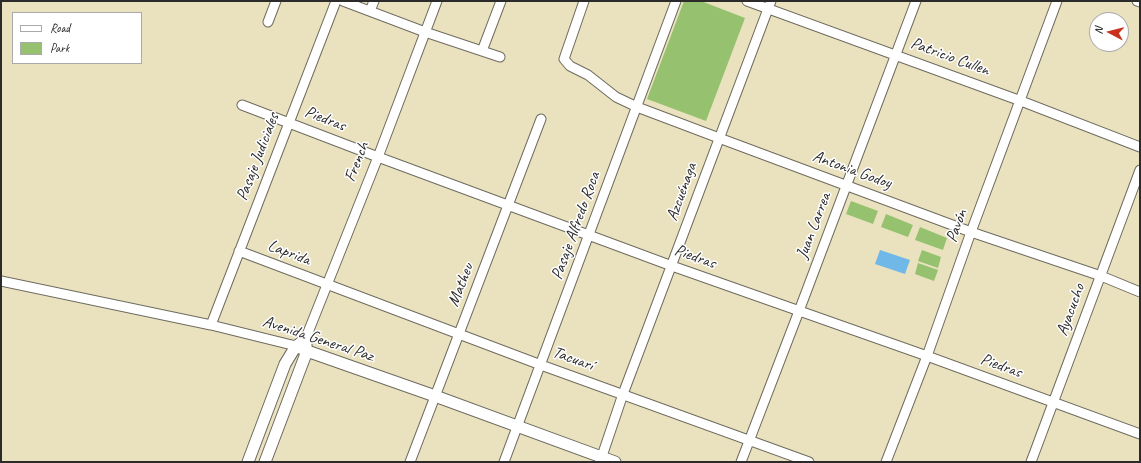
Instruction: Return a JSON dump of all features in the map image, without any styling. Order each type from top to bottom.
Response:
[{"type":"main road","name":"Avenida General Paz","points":[[296,346],[517,426],[601,460],[615,462]]},
{"type":"main road","name":"French","points":[[248,462],[285,364],[296,346]]},
{"type":"main road","name":"French","points":[[265,462],[307,351]]},
{"type":"street","points":[[268,22],[276,1]]},
{"type":"street","name":"Pasaje Judiciales","points":[[211,325],[336,1]]},
{"type":"street","points":[[343,1],[425,32],[500,57]]},
{"type":"street","points":[[370,11],[374,1]]},
{"type":"street","name":"French","points":[[307,351],[307,335],[378,157],[437,1]]},
{"type":"street","points":[[482,52],[501,1]]},
{"type":"street","name":"Antonia Godoy","points":[[584,1],[564,59],[570,66],[588,75],[616,97],[637,107],[971,232],[1101,276],[1140,292]]},
{"type":"street","name":"Pasaje Alfredo Roca","points":[[504,462],[676,1]]},
{"type":"street","name":"Patricio Cullen","points":[[747,1],[769,5],[895,54],[1021,100],[1140,147]]},
{"type":"street","name":"Juan Larrea","points":[[741,462],[916,1]]},
{"type":"street","name":"Pavón","points":[[886,462],[927,356],[971,232],[1057,1]]},
{"type":"street","name":"Azcuénaga","points":[[601,460],[623,394],[769,5]]},
{"type":"street","name":"Piedras","points":[[242,105],[589,236],[927,356],[1140,434]]},
{"type":"street","name":"Matheu","points":[[410,462],[540,119]]},
{"type":"street","name":"Ayacucho","points":[[1031,462],[1140,170]]},
{"type":"street","name":"Laprida","points":[[240,251],[327,284]]},
{"type":"street","name":"Avenida General Paz","points":[[1,281],[211,325],[296,346]]},
{"type":"street","name":"Tacuarí","points":[[327,284],[541,365],[809,462]]},
{"type":"street","name":"French","points":[[296,346],[307,335]]},
{"type":"green space","points":[[684,1],[701,1],[745,18],[706,121],[647,99]]},
{"type":"green space","points":[[851,201],[878,211],[873,224],[846,214]]},
{"type":"green space","points":[[886,214],[913,225],[908,237],[881,227]]},
{"type":"green space","points":[[920,227],[947,238],[943,250],[915,240]]},
{"type":"green space","points":[[922,250],[941,257],[938,268],[918,261]]},
{"type":"green space","points":[[918,263],[938,270],[934,281],[915,274]]},
{"type":"water","points":[[880,250],[910,260],[905,274],[875,264]]}]
